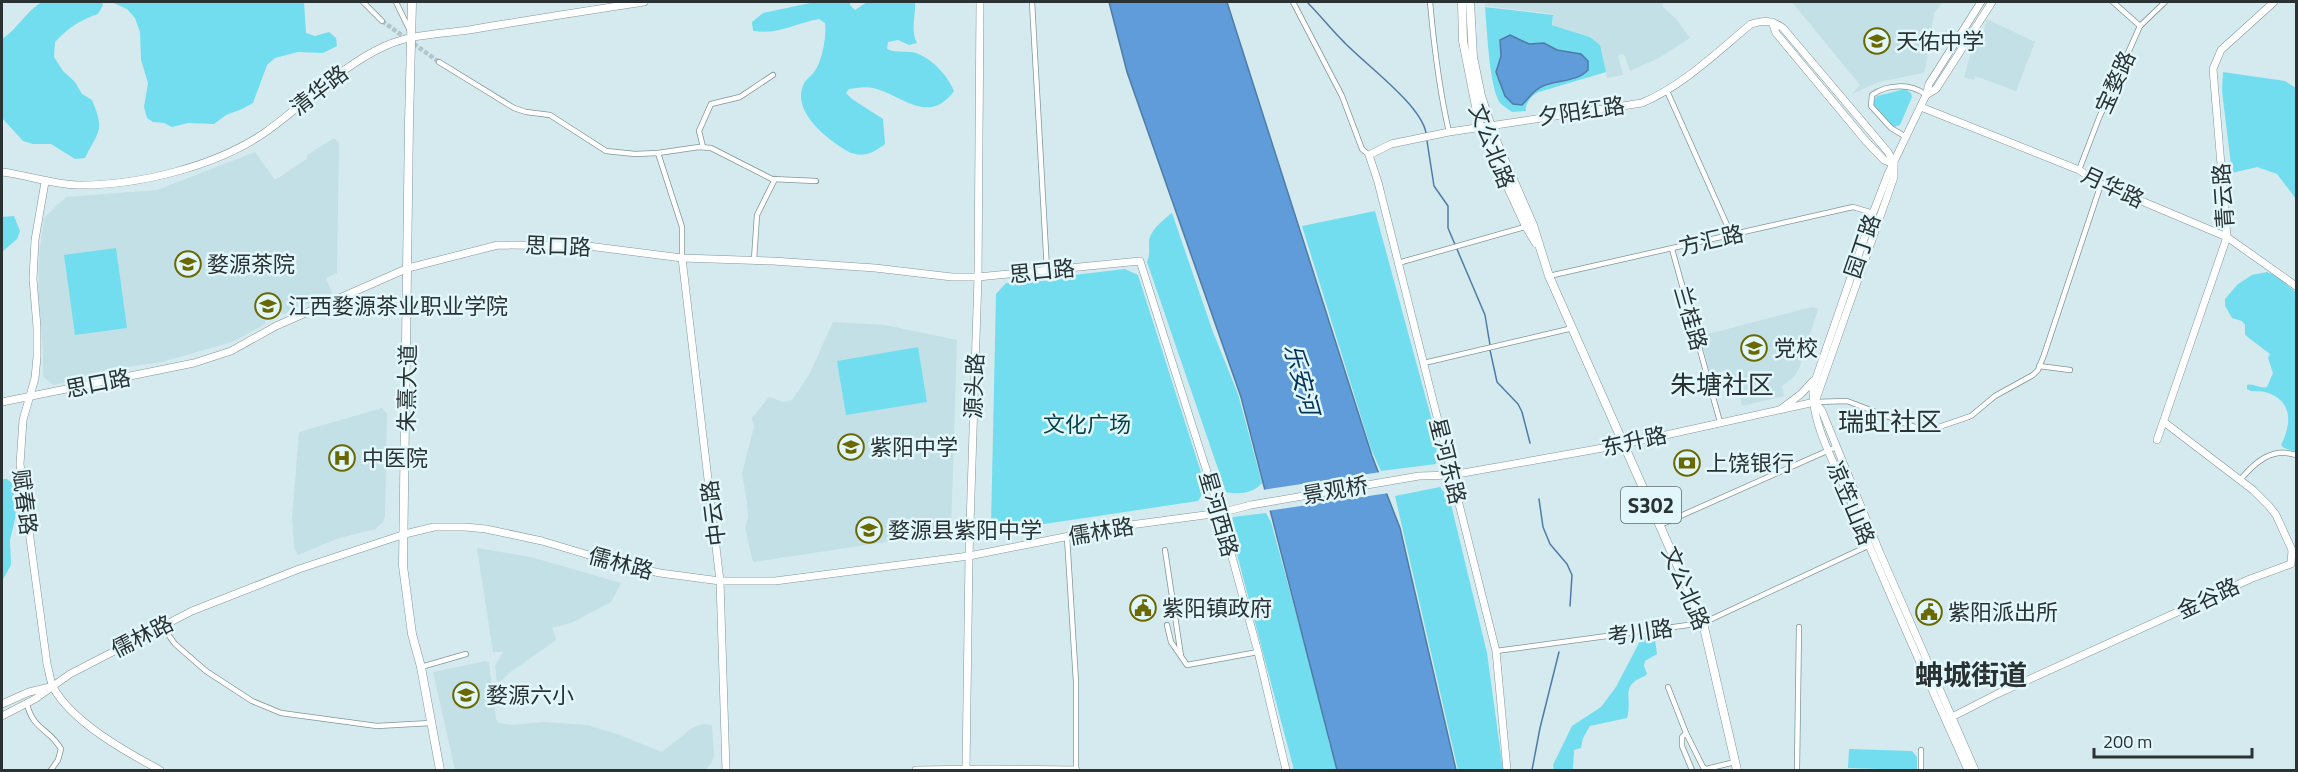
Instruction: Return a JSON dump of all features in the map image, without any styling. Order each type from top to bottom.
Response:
[{"type":"main road","name":"朱熹大道","points":[[412,2],[403,566],[412,634],[421,667],[440,771]]},
{"type":"main road","name":"文公北路","points":[[1462,2],[1463,41],[1480,127],[1540,248],[1550,276],[1703,623],[1736,766]]},
{"type":"main road","name":"文公北路","points":[[1470,2],[1473,57],[1481,96],[1490,126],[1530,226]]},
{"type":"street","points":[[363,2],[382,21]]},
{"type":"street","points":[[396,2],[412,36]]},
{"type":"street","name":"清华路","points":[[2,172],[45,182],[78,185],[164,176],[249,143],[357,61],[385,46],[412,36],[452,33],[644,2]]},
{"type":"street","name":"源头路","points":[[966,770],[969,556],[978,277],[980,2]]},
{"type":"street","points":[[1032,2],[1047,270]]},
{"type":"street","points":[[1293,2],[1342,96],[1362,149],[1369,155]]},
{"type":"street","points":[[1430,2],[1442,101],[1449,132]]},
{"type":"street","name":"园丁路","points":[[1815,402],[1813,387],[1888,174],[1921,107],[1929,84],[1981,2]]},
{"type":"street","name":"园丁路","points":[[1926,95],[1936,88],[1992,2]]},
{"type":"street","points":[[2113,2],[2140,26]]},
{"type":"street","name":"宝婺路","points":[[2079,170],[2099,118],[2140,26],[2165,2]]},
{"type":"street","name":"青云路","points":[[2157,440],[2227,237],[2213,69],[2221,50],[2274,2]]},
{"type":"street","name":"夕阳红路","points":[[1369,155],[1391,144],[1426,136],[1642,103],[1667,91],[1751,24],[1761,21],[1772,22],[1783,28],[1888,152],[1894,164]]},
{"type":"street","points":[[439,62],[514,108],[550,116],[606,151],[635,154],[703,147],[724,153],[775,179],[816,181]]},
{"type":"street","points":[[703,147],[699,131],[711,104],[740,97],[772,75]]},
{"type":"street","points":[[1907,137],[1891,128],[1871,106],[1872,95],[1902,86],[1915,88],[1926,95]]},
{"type":"street","points":[[1667,91],[1731,234]]},
{"type":"street","name":"月华路","points":[[1921,107],[2079,170],[2101,184],[2227,237],[2296,286]]},
{"type":"street","points":[[658,153],[682,227],[682,258]]},
{"type":"street","name":"星河东路","points":[[1369,155],[1496,651],[1507,771]]},
{"type":"street","points":[[1894,164],[1894,177],[1815,402],[1846,401],[1915,427],[1933,429],[1971,416],[1995,396],[2033,375],[2039,366],[2101,184]]},
{"type":"street","points":[[754,260],[758,214],[775,179]]},
{"type":"street","name":"赋春路","points":[[45,182],[35,240],[33,279],[37,357],[35,378],[23,420],[20,464],[47,664],[53,686],[74,712],[115,743],[160,771]]},
{"type":"street","name":"方汇路","points":[[1550,276],[1853,207],[1873,213]]},
{"type":"street","points":[[1398,263],[1530,226]]},
{"type":"street","name":"思口路","points":[[2,402],[203,360],[231,351],[276,327],[408,268],[498,244],[588,246],[682,258],[875,268],[952,277],[978,277],[1140,261]]},
{"type":"street","name":"兰桂路","points":[[1672,249],[1720,422]]},
{"type":"street","name":"中云路","points":[[682,258],[720,581],[726,771]]},
{"type":"street","name":"星河西路","points":[[1140,261],[1220,513],[1286,771]]},
{"type":"street","points":[[1424,363],[1573,328]]},
{"type":"street","points":[[2039,366],[2070,369]]},
{"type":"street","points":[[1778,412],[1803,392],[1817,377]]},
{"type":"street","name":"东升路","points":[[1452,475],[1625,444],[1815,402]]},
{"type":"street","name":"凉笠山路","points":[[1815,402],[1815,413],[1833,448],[1968,771]]},
{"type":"street","name":"金谷路","points":[[1948,719],[1997,694],[2250,579],[2291,564],[2292,550],[2276,514],[2261,497],[2164,422]]},
{"type":"street","points":[[1660,525],[1833,448]]},
{"type":"street","points":[[2240,480],[2251,466],[2270,453],[2289,452],[2296,455]]},
{"type":"street","name":"景观桥","points":[[1220,513],[1251,505],[1419,476],[1452,475]]},
{"type":"street","name":"儒林路","points":[[2,716],[27,704],[70,674],[192,611],[293,571],[405,534],[434,527],[465,526],[486,529],[660,573],[720,581],[775,581],[969,556],[1115,527],[1220,513]]},
{"type":"street","points":[[916,771],[1076,770],[1076,682],[1067,537]]},
{"type":"street","name":"考川路","points":[[1496,651],[1703,623],[1872,544]]},
{"type":"street","points":[[1165,549],[1181,659]]},
{"type":"street","points":[[1167,625],[1171,642],[1186,664],[1257,652]]},
{"type":"street","points":[[162,626],[175,644],[206,671],[252,701],[281,713],[377,726],[431,723]]},
{"type":"street","points":[[1797,771],[1799,627]]},
{"type":"street","points":[[421,667],[466,654]]},
{"type":"street","points":[[2,704],[28,692],[53,686]]},
{"type":"street","points":[[1668,687],[1686,733],[1704,768],[1736,766]]},
{"type":"street","points":[[27,704],[31,718],[57,742],[61,749],[58,760],[51,771]]},
{"type":"street","name":"凉笠山路","points":[[1948,719],[1975,771]]},
{"type":"street","points":[[1686,733],[1682,737],[1682,746],[1692,771]]},
{"type":"street","points":[[1921,750],[1921,771]]},
{"type":"shaded area","points":[[1485,2],[1662,2],[1663,7],[1676,19],[1690,38],[1659,58],[1630,71],[1624,54],[1618,55],[1623,75],[1607,78],[1600,46],[1591,37],[1553,25],[1553,14],[1485,6]]},
{"type":"shaded area","name":"天佑中学","points":[[1792,2],[1943,2],[1934,13],[1923,73],[1879,82],[1852,94],[1860,85]]},
{"type":"shaded area","points":[[1987,19],[2035,42],[2016,91],[1975,76],[1974,80],[1964,77],[1976,35],[1982,37]]},
{"type":"shaded area","name":"婺源茶院","points":[[334,138],[339,143],[337,273],[326,278],[332,293],[284,314],[280,312],[265,318],[265,324],[235,341],[162,362],[112,369],[54,385],[43,377],[38,300],[39,255],[44,218],[66,197],[157,190],[255,152],[275,180],[307,159],[307,155]]},
{"type":"shaded area","name":"党校","points":[[1812,307],[1818,309],[1799,369],[1793,378],[1782,386],[1784,396],[1742,406],[1737,382],[1728,383],[1726,371],[1710,373],[1700,336]]},
{"type":"shaded area","name":"紫阳中学","points":[[833,322],[885,325],[957,340],[951,532],[753,562],[745,528],[748,517],[742,473],[754,427],[752,418],[769,397],[784,402],[792,400],[809,375]]},
{"type":"shaded area","name":"中医院","points":[[382,408],[387,414],[383,522],[375,529],[339,538],[298,555],[294,547],[292,519],[299,432]]},
{"type":"shaded area","points":[[477,548],[531,557],[621,583],[611,602],[571,623],[552,628],[555,641],[497,682],[495,666],[503,652],[493,652]]},
{"type":"shaded area","name":"婺源六小","points":[[486,661],[489,663],[496,719],[499,723],[511,725],[544,722],[588,725],[662,752],[692,728],[703,724],[712,725],[714,756],[711,764],[706,769],[698,770],[455,770],[433,672]]},
{"type":"green space","points":[[42,2],[102,2],[103,5],[98,14],[75,25],[55,42],[54,57],[82,94],[92,100],[98,118],[99,130],[85,158],[75,159],[51,144],[33,144],[23,141],[2,118],[2,39]]},
{"type":"green space","points":[[111,2],[304,2],[306,33],[315,36],[329,32],[336,38],[337,46],[323,53],[298,52],[275,58],[267,65],[253,103],[226,115],[214,124],[188,123],[172,127],[147,118],[144,107],[148,83],[141,60],[140,32],[135,18],[127,9]]},
{"type":"green space","points":[[815,2],[850,2],[855,10],[867,2],[915,2],[914,27],[917,43],[909,45],[898,40],[888,42],[887,49],[911,52],[924,57],[942,72],[954,91],[935,106],[925,107],[873,88],[849,89],[846,93],[852,99],[883,119],[885,144],[862,155],[839,146],[807,115],[801,96],[806,80],[817,68],[822,55],[825,23],[819,19],[779,30],[753,31],[752,22],[763,13]]},
{"type":"green space","points":[[1485,7],[1553,15],[1552,25],[1590,37],[1600,45],[1606,72],[1539,92],[1530,100],[1526,111],[1512,112],[1500,103],[1493,84]]},
{"type":"green space","points":[[2223,72],[2285,81],[2296,88],[2296,199],[2277,174],[2257,167],[2232,173],[2222,91]]},
{"type":"green space","points":[[1905,89],[1911,93],[1912,97],[1900,125],[1894,127],[1889,125],[1872,103],[1877,96]]},
{"type":"green space","points":[[1375,211],[1437,439],[1436,464],[1381,471],[1371,449],[1302,226]]},
{"type":"green space","points":[[1172,213],[1213,332],[1238,394],[1262,483],[1246,492],[1226,492],[1147,262],[1151,234]]},
{"type":"green space","points":[[14,216],[20,231],[17,239],[2,252],[2,217]]},
{"type":"green space","points":[[116,248],[127,328],[75,335],[64,255]]},
{"type":"green space","name":"文化广场","points":[[1125,269],[1138,275],[1206,488],[1198,501],[997,531],[991,526],[996,294],[1006,283]]},
{"type":"green space","points":[[2267,272],[2276,276],[2296,292],[2296,452],[2281,445],[2288,421],[2285,406],[2274,396],[2247,389],[2247,385],[2267,387],[2273,373],[2268,358],[2270,354],[2245,335],[2245,325],[2242,321],[2232,318],[2225,306],[2225,299],[2238,284],[2252,275]]},
{"type":"green space","points":[[918,347],[927,402],[846,415],[837,361]]},
{"type":"green space","points":[[2,479],[7,479],[13,484],[16,515],[10,540],[11,565],[2,581]]},
{"type":"green space","points":[[1440,487],[1450,500],[1487,653],[1503,770],[1458,770],[1395,496]]},
{"type":"green space","points":[[1266,513],[1271,522],[1301,632],[1310,640],[1326,710],[1329,744],[1338,756],[1338,770],[1294,770],[1229,524],[1233,517]]},
{"type":"green space","points":[[1646,636],[1655,639],[1657,654],[1645,661],[1647,674],[1629,688],[1627,718],[1590,726],[1583,738],[1581,748],[1574,750],[1573,770],[1554,770],[1553,765],[1572,726],[1601,707],[1616,687],[1640,641]]},
{"type":"green space","points":[[1849,749],[1912,751],[1917,757],[1917,770],[1848,768]]},
{"type":"water","name":"乐安河","points":[[1109,2],[1227,2],[1372,456],[1400,528],[1456,770],[1337,770],[1241,397],[1127,72]]},
{"type":"water","points":[[1510,35],[1529,44],[1544,43],[1557,50],[1581,54],[1588,61],[1588,70],[1578,77],[1539,88],[1522,105],[1513,104],[1505,96],[1496,72],[1501,56],[1500,40]]},
{"type":"pier","points":[[1381,472],[1389,493],[1267,511],[1262,490]]},
{"type":"waterway","points":[[1307,2],[1351,49],[1414,109],[1426,133]]},
{"type":"waterway","points":[[1427,141],[1434,186],[1448,206],[1448,228],[1485,315],[1490,345]]},
{"type":"waterway","points":[[1490,350],[1497,382],[1518,404],[1530,443]]},
{"type":"waterway","points":[[1539,499],[1543,527],[1550,544],[1567,564],[1572,575],[1570,606]]},
{"type":"waterway","points":[[1532,770],[1559,652]]},
{"type":"tunnel","points":[[382,21],[439,62]]},
{"type":"place","name":"天佑中学","points":[[1877,41]]},
{"type":"place","name":"婺源茶院","points":[[188,264]]},
{"type":"place","name":"江西婺源茶业职业学院","points":[[268,306]]},
{"type":"place","name":"党校","points":[[1754,348]]},
{"type":"place","name":"紫阳中学","points":[[851,447]]},
{"type":"place","name":"中医院","points":[[342,458]]},
{"type":"place","name":"上饶银行","points":[[1687,463]]},
{"type":"place","name":"婺源县紫阳中学","points":[[869,530]]},
{"type":"place","name":"紫阳镇政府","points":[[1143,608]]},
{"type":"place","name":"紫阳派出所","points":[[1929,612]]},
{"type":"place","name":"婺源六小","points":[[466,695]]},
{"type":"district","name":"朱塘社区","points":[[1722,384]]},
{"type":"district","name":"瑞虹社区","points":[[1890,421]]},
{"type":"district","name":"蚺城街道","points":[[1971,674]]}]
